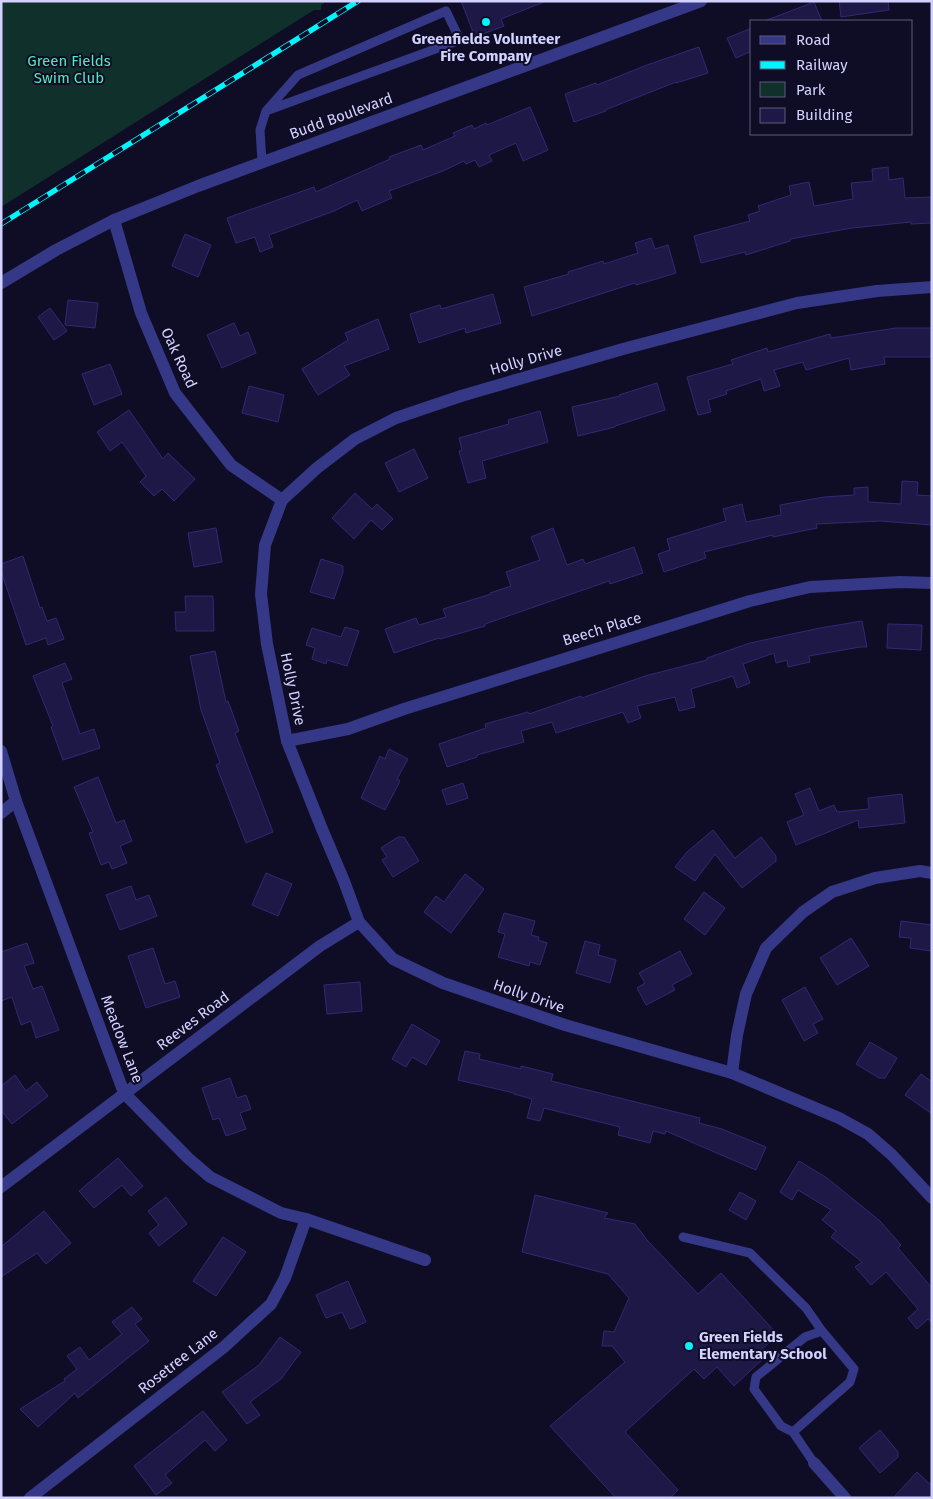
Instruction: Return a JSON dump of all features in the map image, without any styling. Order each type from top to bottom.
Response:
[{"type":"street","name":"Budd Boulevard","points":[[1,282],[56,250],[114,220],[198,186],[701,1]]},
{"type":"street","name":"Oak Road","points":[[114,220],[141,313],[174,393],[231,464],[282,500]]},
{"type":"street","name":"Holly Drive","points":[[932,287],[877,291],[797,303],[623,349],[461,396],[396,418],[355,439],[317,468],[282,500],[266,545],[261,594],[267,644],[287,741],[359,922],[394,958],[443,983],[565,1025],[732,1074],[839,1118],[868,1134],[892,1155],[932,1198]]},
{"type":"street","name":"Beech Place","points":[[287,741],[348,729],[404,708],[750,601],[810,587],[900,582],[932,583]]},
{"type":"street","name":"Meadow Lane","points":[[1,751],[16,800],[124,1093],[188,1158],[210,1177],[281,1213],[306,1219],[425,1260]]},
{"type":"street","points":[[1,813],[16,800]]},
{"type":"street","points":[[732,1074],[737,1035],[746,994],[766,948],[803,912],[832,892],[875,878],[920,871],[932,873]]},
{"type":"street","name":"Reeves Road","points":[[1,1187],[320,946],[359,922]]},
{"type":"street","name":"Rosetree Lane","points":[[30,1498],[224,1346],[271,1304],[285,1278],[306,1219]]},
{"type":"street","points":[[814,1462],[845,1498]]},
{"type":"lane","points":[[262,162],[260,130],[266,111],[298,75],[446,11],[460,40],[266,111]]},
{"type":"lane","points":[[683,1237],[750,1253],[806,1308],[822,1332],[854,1368],[850,1382],[793,1432]]},
{"type":"lane","points":[[814,1462],[793,1432],[781,1426],[754,1390],[756,1377],[805,1337],[822,1332]]},
{"type":"green space","name":"Green Fields Swim Club","points":[[1,1],[327,1],[321,5],[321,10],[314,10],[1,207]]},
{"type":"building","name":"Greenfields Volunteer Fire Company","points":[[461,1],[544,2],[501,19],[504,26],[475,37]]},
{"type":"building","points":[[839,1],[888,1],[889,10],[841,17]]},
{"type":"building","points":[[814,2],[822,20],[767,20]]},
{"type":"building","points":[[750,29],[750,52],[736,58],[727,38]]},
{"type":"building","points":[[699,47],[708,73],[676,82],[574,122],[565,94],[596,83],[597,85]]},
{"type":"building","points":[[530,107],[548,150],[523,161],[516,143],[489,155],[492,161],[479,167],[475,160],[466,164],[464,161],[389,191],[392,198],[362,211],[357,200],[334,211],[269,235],[273,247],[260,252],[255,237],[236,243],[227,218],[314,187],[316,192],[390,159],[389,157],[421,145],[423,150],[455,136],[453,133],[472,125],[474,129],[486,123],[487,125]]},
{"type":"building","points":[[888,167],[889,180],[903,178],[905,198],[932,197],[932,223],[911,224],[911,222],[852,228],[790,239],[790,241],[746,255],[745,252],[701,263],[694,236],[750,221],[748,215],[760,211],[758,206],[791,195],[789,186],[809,182],[814,206],[853,199],[851,183],[873,181],[872,169]]},
{"type":"building","points":[[185,234],[211,245],[198,277],[172,266]]},
{"type":"building","points":[[651,238],[655,249],[668,245],[676,273],[636,285],[635,283],[532,316],[524,287],[569,274],[568,272],[603,261],[604,264],[638,253],[635,243]]},
{"type":"building","points":[[493,294],[501,323],[466,333],[465,328],[419,343],[410,314],[440,305],[441,309]]},
{"type":"building","points":[[68,300],[98,303],[95,328],[65,325]]},
{"type":"building","points":[[50,308],[67,331],[54,340],[38,317]]},
{"type":"building","points":[[378,319],[389,349],[344,366],[350,375],[318,395],[302,369],[348,340],[345,333]]},
{"type":"building","points":[[234,323],[240,336],[248,332],[256,353],[222,368],[207,335]]},
{"type":"building","points":[[896,328],[932,328],[932,357],[884,357],[885,364],[851,370],[849,358],[806,370],[803,362],[774,370],[780,386],[764,391],[761,379],[726,391],[727,394],[708,400],[711,412],[698,415],[687,377],[733,364],[731,360],[767,348],[768,352],[830,334],[831,338]]},
{"type":"building","points":[[110,364],[122,394],[94,405],[82,374]]},
{"type":"building","points":[[657,383],[665,410],[615,427],[578,436],[572,407],[620,396]]},
{"type":"building","points":[[249,386],[284,395],[278,422],[242,413]]},
{"type":"building","points":[[129,410],[163,459],[168,453],[195,479],[174,501],[162,489],[154,496],[140,482],[146,476],[122,442],[110,451],[97,432]]},
{"type":"building","points":[[540,411],[548,442],[482,461],[486,478],[468,483],[459,451],[462,450],[459,438],[509,424],[508,420]]},
{"type":"building","points":[[414,449],[428,478],[399,492],[385,463]]},
{"type":"building","points":[[902,481],[918,482],[917,495],[932,496],[932,525],[880,521],[816,524],[817,528],[773,537],[773,535],[704,552],[706,558],[664,572],[658,554],[670,550],[667,539],[726,521],[723,509],[742,504],[746,522],[781,515],[780,505],[824,497],[854,495],[854,488],[868,487],[868,502],[901,504]]},
{"type":"building","points":[[355,493],[372,509],[377,504],[393,519],[382,530],[371,520],[354,539],[332,518]]},
{"type":"building","points":[[216,528],[222,562],[194,567],[188,533]]},
{"type":"building","points":[[553,528],[567,565],[583,559],[585,564],[634,547],[643,573],[610,584],[609,581],[485,624],[485,626],[439,638],[394,653],[385,629],[416,618],[419,625],[446,617],[443,609],[511,586],[506,572],[540,560],[531,537]]},
{"type":"building","points":[[23,556],[40,608],[42,607],[47,621],[56,618],[64,639],[48,645],[46,638],[26,645],[1,571],[1,564]]},
{"type":"building","points":[[321,559],[343,566],[343,572],[334,599],[310,592]]},
{"type":"building","points":[[185,596],[213,596],[214,631],[176,631],[175,612],[186,612]]},
{"type":"building","points":[[862,621],[867,647],[809,656],[810,662],[788,667],[787,660],[776,663],[774,653],[743,664],[750,683],[737,688],[733,676],[691,689],[695,707],[679,711],[675,697],[637,706],[641,718],[628,723],[623,712],[556,733],[552,722],[521,731],[524,742],[477,755],[477,757],[447,767],[439,744],[486,728],[485,724],[528,712],[529,714],[645,676],[707,660],[707,658],[750,643]]},
{"type":"building","points":[[888,624],[922,625],[921,650],[887,648]]},
{"type":"building","points":[[345,627],[359,631],[347,666],[327,660],[326,664],[312,659],[315,648],[306,645],[312,628],[341,637]]},
{"type":"building","points":[[215,651],[226,702],[228,701],[239,731],[235,733],[273,832],[246,843],[216,765],[220,763],[201,710],[190,656]]},
{"type":"building","points":[[65,663],[72,679],[62,683],[80,734],[94,729],[100,748],[63,760],[51,727],[53,726],[33,676]]},
{"type":"building","points":[[389,749],[408,759],[397,779],[400,781],[385,810],[361,798],[380,756],[385,759]]},
{"type":"building","points":[[98,777],[116,823],[124,820],[132,841],[120,846],[127,863],[112,869],[109,862],[101,865],[89,833],[93,832],[74,787]]},
{"type":"building","points":[[463,783],[468,798],[447,805],[442,790]]},
{"type":"building","points":[[810,788],[819,811],[834,805],[837,812],[869,809],[868,798],[902,794],[905,823],[859,828],[858,820],[796,845],[787,822],[804,815],[795,794]]},
{"type":"building","points":[[713,830],[735,858],[761,837],[776,856],[776,861],[742,888],[715,854],[695,881],[675,867],[687,852]]},
{"type":"building","points":[[398,837],[404,837],[419,861],[393,877],[382,860],[387,857],[381,848]]},
{"type":"building","points":[[266,873],[292,884],[278,916],[252,905]]},
{"type":"building","points":[[465,874],[484,889],[451,933],[424,912],[436,896],[444,902]]},
{"type":"building","points":[[131,886],[136,900],[149,895],[157,916],[120,930],[106,895]]},
{"type":"building","points":[[704,892],[725,908],[705,935],[684,919]]},
{"type":"building","points":[[504,913],[535,921],[531,935],[539,937],[538,940],[547,943],[540,965],[530,962],[529,966],[498,957],[505,934],[498,932]]},
{"type":"building","points":[[901,921],[932,925],[932,951],[910,948],[911,938],[899,937]]},
{"type":"building","points":[[851,938],[869,966],[837,985],[820,958]]},
{"type":"building","points":[[585,941],[600,945],[598,955],[616,960],[610,983],[576,973]]},
{"type":"building","points":[[27,943],[34,963],[24,966],[33,989],[42,986],[59,1030],[36,1038],[31,1021],[21,1025],[12,997],[1,1001],[1,952]]},
{"type":"building","points":[[153,948],[165,984],[175,981],[180,997],[146,1008],[128,956]]},
{"type":"building","points":[[680,951],[692,974],[672,985],[675,990],[646,1005],[637,988],[645,983],[639,973]]},
{"type":"building","points":[[360,982],[362,1011],[327,1014],[324,985]]},
{"type":"building","points":[[805,987],[823,1019],[813,1024],[818,1033],[804,1041],[782,1000]]},
{"type":"building","points":[[412,1024],[440,1041],[426,1065],[412,1057],[406,1067],[392,1059]]},
{"type":"building","points":[[870,1042],[897,1058],[885,1078],[879,1078],[856,1064]]},
{"type":"building","points":[[465,1051],[480,1054],[479,1059],[553,1074],[551,1081],[700,1118],[699,1123],[722,1129],[766,1147],[756,1170],[666,1131],[665,1134],[653,1131],[650,1143],[618,1135],[620,1127],[544,1108],[540,1121],[527,1118],[532,1099],[458,1080]]},
{"type":"building","points":[[921,1074],[932,1082],[932,1114],[905,1095]]},
{"type":"building","points":[[15,1075],[26,1091],[37,1082],[48,1096],[12,1124],[1,1110],[1,1086]]},
{"type":"building","points":[[230,1078],[237,1098],[246,1095],[251,1109],[240,1113],[246,1129],[226,1136],[219,1118],[213,1120],[202,1088]]},
{"type":"building","points":[[118,1158],[143,1186],[131,1196],[122,1185],[94,1208],[79,1191]]},
{"type":"building","points":[[799,1161],[827,1178],[880,1221],[901,1245],[898,1248],[932,1288],[932,1323],[928,1319],[917,1329],[908,1318],[918,1309],[886,1272],[871,1285],[855,1267],[862,1262],[831,1237],[836,1231],[822,1220],[831,1210],[798,1190],[792,1200],[780,1192]]},
{"type":"building","points":[[740,1192],[756,1201],[746,1220],[729,1210]]},
{"type":"building","name":"Green Fields Elementary School","points":[[535,1195],[608,1213],[604,1218],[635,1224],[647,1240],[698,1294],[721,1273],[778,1335],[760,1351],[765,1357],[734,1386],[717,1367],[704,1379],[694,1369],[625,1432],[678,1490],[670,1498],[616,1498],[550,1426],[625,1362],[612,1346],[602,1346],[604,1331],[614,1332],[629,1298],[608,1274],[522,1252]]},
{"type":"building","points":[[166,1197],[187,1224],[159,1246],[149,1233],[159,1225],[148,1211]]},
{"type":"building","points":[[44,1211],[71,1243],[46,1264],[37,1253],[1,1277],[1,1247]]},
{"type":"building","points":[[223,1237],[246,1252],[216,1296],[193,1281]]},
{"type":"building","points":[[348,1281],[366,1322],[350,1329],[342,1312],[326,1318],[316,1295]]},
{"type":"building","points":[[132,1307],[142,1319],[135,1324],[149,1341],[78,1398],[75,1393],[38,1427],[20,1409],[65,1381],[64,1379],[77,1369],[67,1356],[80,1347],[89,1360],[122,1334],[112,1322]]},
{"type":"building","points":[[280,1337],[301,1352],[281,1379],[250,1402],[260,1415],[247,1424],[222,1392],[259,1365]]},
{"type":"building","points":[[203,1411],[227,1440],[215,1451],[205,1440],[165,1475],[172,1483],[156,1495],[134,1466]]},
{"type":"building","points":[[880,1430],[898,1452],[898,1457],[880,1473],[859,1448]]},
{"type":"building","points":[[917,1472],[932,1486],[932,1498],[893,1498]]},
{"type":"railway","points":[[1,224],[358,1]]},
{"type":"place","name":"Greenfields Volunteer Fire Company","points":[[486,22]]},
{"type":"place","name":"Green Fields Elementary School","points":[[689,1346]]}]
